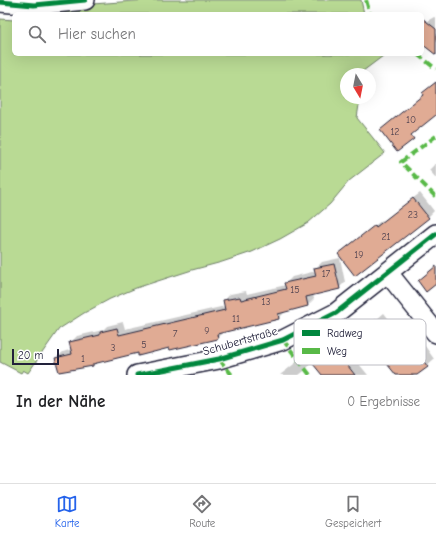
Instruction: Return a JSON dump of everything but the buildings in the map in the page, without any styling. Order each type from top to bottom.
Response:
[{"type":"street","points":[[0,2],[34,5],[85,0]]},
{"type":"street","name":"Schubertstraße","points":[[324,319],[336,313],[436,234]]},
{"type":"street","points":[[388,273],[425,319]]},
{"type":"street","points":[[426,320],[436,333]]},
{"type":"street","name":"Schubertstraße","points":[[137,375],[219,359],[283,340],[294,334]]},
{"type":"green space","points":[[148,0],[361,0],[364,12],[38,12],[51,7]]},
{"type":"green space","points":[[0,19],[12,20],[12,56],[383,56],[367,68],[340,68],[340,104],[359,104],[357,118],[385,153],[349,181],[330,204],[308,223],[280,239],[252,252],[136,288],[110,299],[84,313],[59,329],[28,373],[23,370],[21,373],[0,362]]},
{"type":"marked path","points":[[366,0],[369,12]]},
{"type":"marked path","points":[[420,56],[436,69]]},
{"type":"marked path","points":[[436,136],[401,162],[436,197]]},
{"type":"marked path","points":[[283,340],[294,354]]},
{"type":"marked path","points":[[219,359],[232,375]]},
{"type":"marked path","points":[[302,365],[310,375]]},
{"type":"cycle path","points":[[0,2],[34,5],[85,0]]},
{"type":"cycle path","points":[[324,319],[336,313],[436,234]]},
{"type":"cycle path","points":[[137,375],[219,359],[283,340],[294,334]]}]
